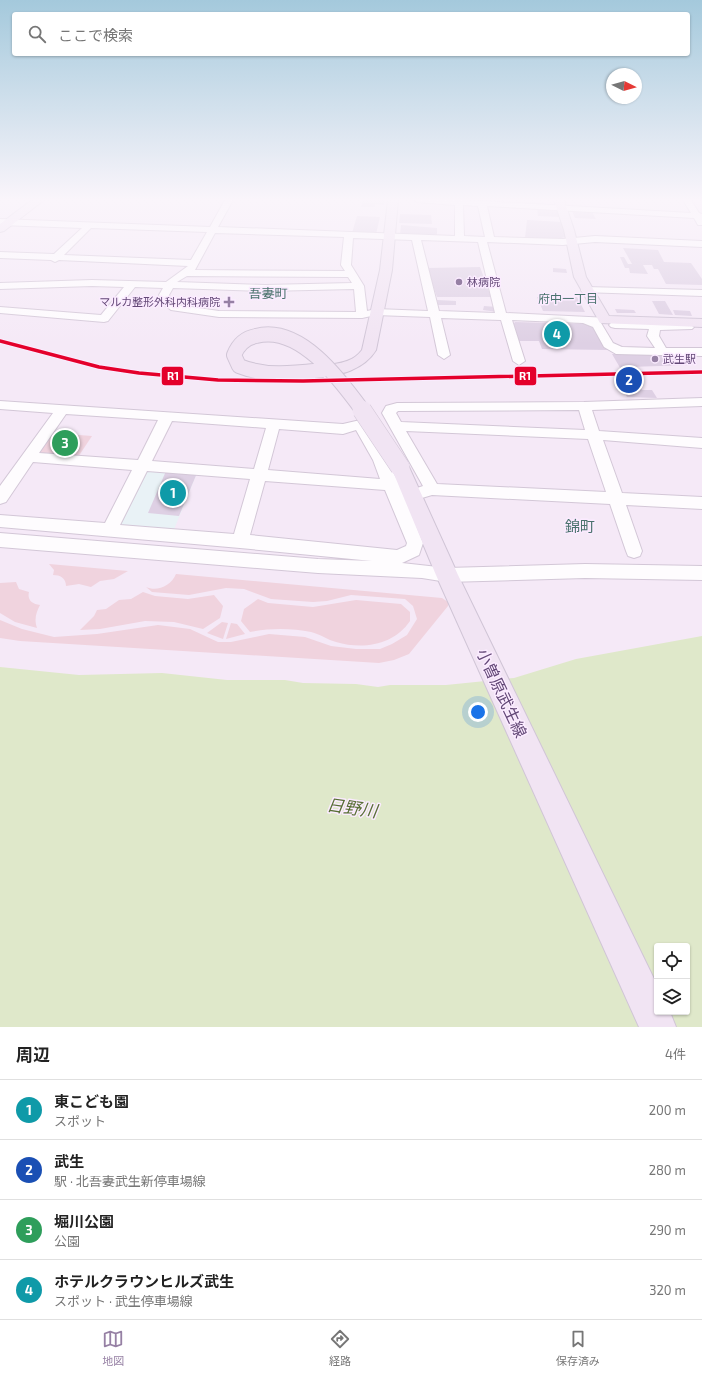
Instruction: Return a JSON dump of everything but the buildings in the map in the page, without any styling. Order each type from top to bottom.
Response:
[{"type":"main road","name":"小曽原武生線","points":[[388,248],[386,270],[370,346],[364,358],[349,366],[322,370],[293,373],[250,370],[239,366],[234,355],[241,343],[257,336],[277,335],[300,344],[335,375],[372,424],[400,467],[401,492],[449,579],[658,1027]]},
{"type":"main road","points":[[573,248],[580,277],[586,290],[615,324],[702,323]]},
{"type":"street","points":[[55,258],[65,248]]},
{"type":"street","points":[[187,273],[202,248]]},
{"type":"street","points":[[348,248],[346,265],[359,286],[362,315]]},
{"type":"street","points":[[419,248],[444,355]]},
{"type":"street","points":[[488,248],[503,316],[519,361]]},
{"type":"street","points":[[0,255],[194,263]]},
{"type":"street","points":[[352,274],[187,273],[174,279],[164,295],[166,300],[175,308],[249,316],[362,315],[376,312],[435,313],[615,324],[654,331],[688,327]]},
{"type":"street","points":[[0,286],[92,283],[300,288],[359,286]]},
{"type":"street","points":[[0,310],[104,319],[132,284]]},
{"type":"street","points":[[586,290],[702,293]]},
{"type":"street","points":[[588,322],[597,325],[608,345],[615,352],[702,352]]},
{"type":"street","points":[[654,331],[663,352]]},
{"type":"street","points":[[0,405],[343,429],[372,421],[389,413],[392,408],[397,407],[584,406],[702,402]]},
{"type":"street","points":[[584,406],[634,551]]},
{"type":"street","points":[[0,498],[62,410]]},
{"type":"street","points":[[389,413],[432,489]]},
{"type":"street","points":[[109,531],[167,417]]},
{"type":"street","points":[[240,541],[274,424]]},
{"type":"street","points":[[0,522],[240,541],[398,557],[413,550],[415,543],[401,492],[359,424]]},
{"type":"street","points":[[396,426],[594,435],[702,443]]},
{"type":"street","points":[[29,458],[259,474],[401,492],[432,489],[702,503]]},
{"type":"street","points":[[0,540],[318,566],[422,571],[449,579],[585,571],[702,573]]},
{"type":"shaded area","points":[[53,433],[92,436],[78,457],[41,454],[38,450]]},
{"type":"shaded area","points":[[146,469],[197,473],[173,532],[119,529],[117,524]]},
{"type":"shaded area","points":[[49,564],[128,571],[114,579],[100,581],[91,587],[79,584],[66,586],[65,581],[62,578],[53,575],[54,570]]},
{"type":"shaded area","points":[[176,574],[442,598],[448,602],[448,606],[409,654],[394,660],[379,663],[20,641],[0,638],[0,620],[22,629],[54,637],[97,634],[158,625],[190,629],[218,642],[231,642],[269,634],[305,637],[331,646],[356,649],[380,649],[407,635],[417,619],[413,606],[405,599],[351,595],[327,601],[313,602],[271,599],[244,589],[226,588],[189,595],[152,592],[146,587],[155,589],[163,587],[171,582]]},
{"type":"shaded area","points":[[16,582],[19,589],[29,592],[29,599],[31,601],[40,605],[36,616],[37,628],[15,622],[0,613],[0,583]]},
{"type":"shaded area","points":[[143,592],[155,596],[188,599],[214,595],[223,606],[220,618],[203,629],[174,622],[145,621],[100,629],[80,630],[94,616],[97,610],[106,609],[119,600],[131,599]]},
{"type":"shaded area","points":[[258,599],[268,603],[313,607],[356,600],[401,604],[410,612],[410,621],[395,636],[377,644],[367,645],[346,644],[333,641],[314,633],[288,629],[250,632],[241,621],[244,609]]},
{"type":"shaded area","points":[[222,622],[228,623],[223,639],[207,633]]},
{"type":"shaded area","points":[[231,623],[237,624],[245,634],[226,639]]},
{"type":"water","name":"日野川","points":[[702,636],[702,1027],[0,1027],[0,667],[79,675],[162,673],[227,680],[285,680],[303,683],[356,684],[378,687],[390,685],[446,685],[514,678],[576,659]]},
{"type":"transit line","name":"R1","points":[[0,341],[99,367],[139,373],[218,380],[303,381],[702,372]]},
{"type":"place","name":"林病院","points":[[459,282]]},
{"type":"place","name":"マルカ整形外科内科病院","points":[[229,302]]},
{"type":"place","name":"ホテルクラウンヒルズ武生","points":[[557,334]]},
{"type":"place","name":"武生駅","points":[[655,359]]},
{"type":"place","name":"武生","points":[[629,380]]},
{"type":"place","name":"堀川公園","points":[[65,443]]},
{"type":"place","name":"東こども園","points":[[173,493]]},
{"type":"district","name":"吾妻町","points":[[268,293]]},
{"type":"district","name":"府中一丁目","points":[[568,299]]},
{"type":"district","name":"錦町","points":[[580,527]]}]
